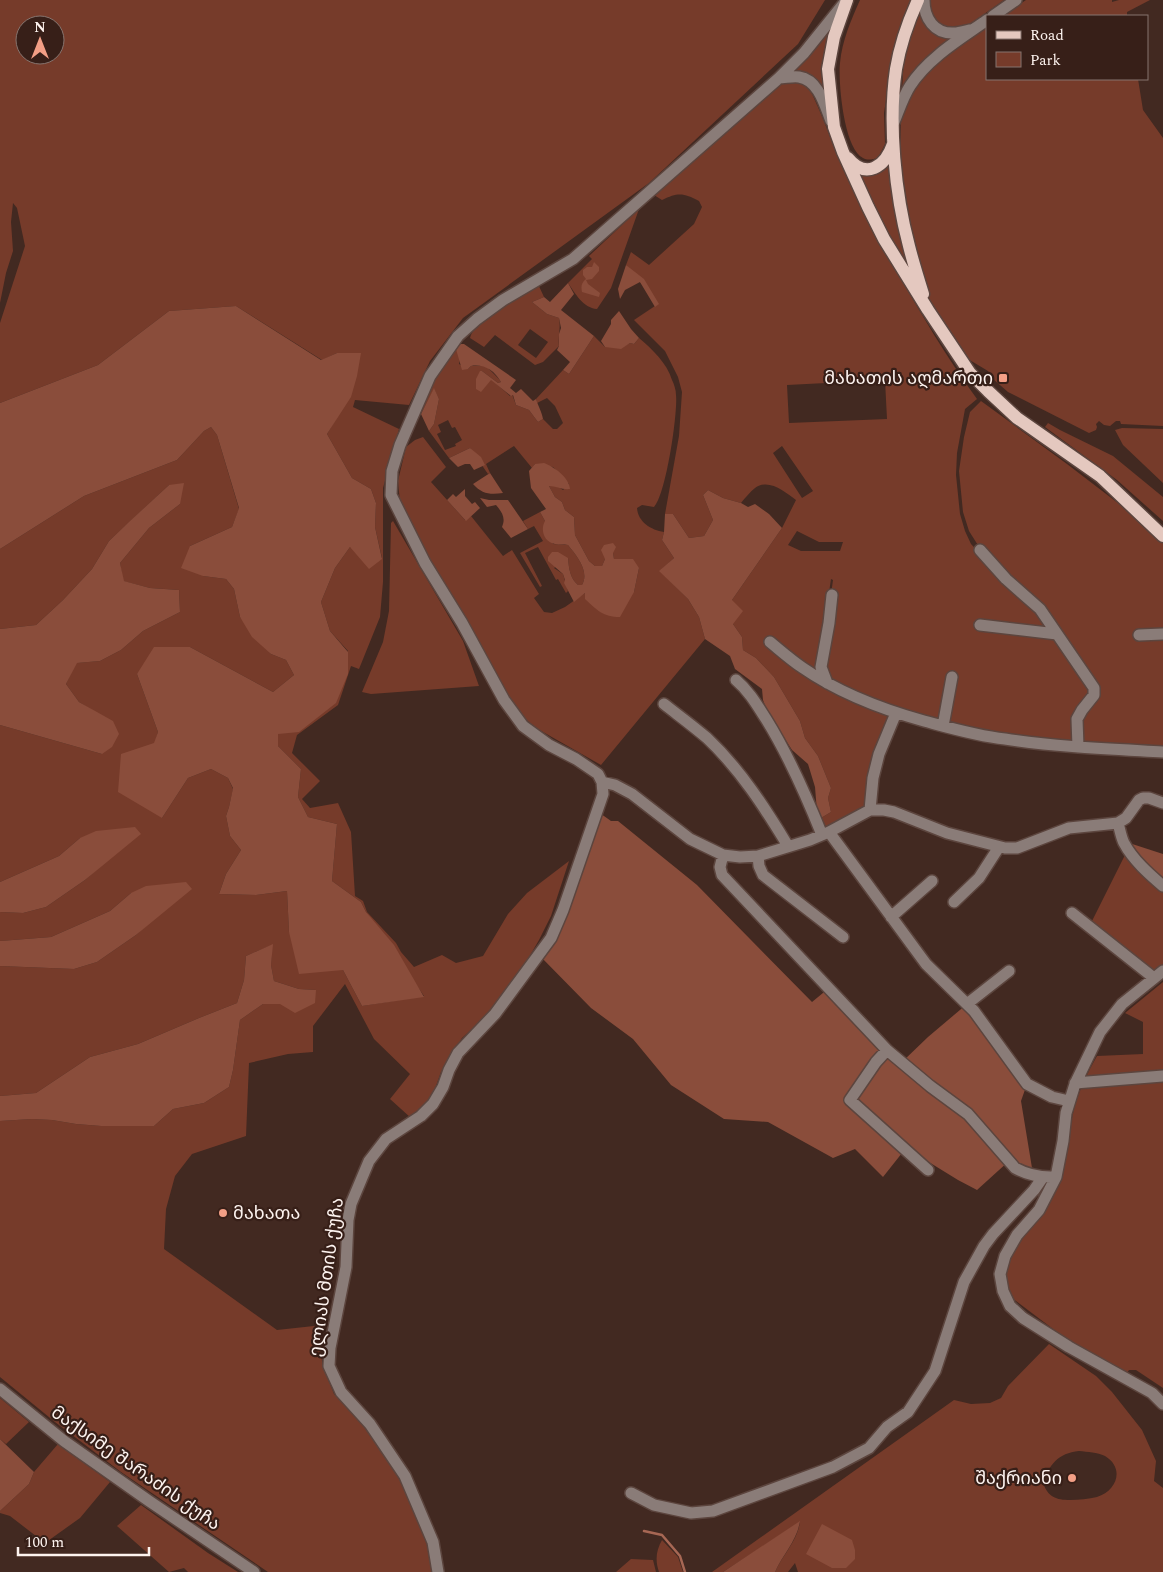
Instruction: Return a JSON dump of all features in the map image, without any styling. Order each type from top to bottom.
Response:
[{"type":"main road","points":[[846,0],[834,37],[828,69],[834,127],[843,152],[884,239],[970,373],[1017,418],[1100,476],[1163,536]]},
{"type":"main road","points":[[918,0],[902,41],[896,69],[894,142],[908,246],[928,310]]},
{"type":"main road","points":[[843,152],[854,166],[865,170],[874,168],[882,163],[889,155],[894,142]]},
{"type":"street","points":[[846,0],[804,53],[779,78],[573,259],[503,300],[458,336],[430,376],[400,445],[392,472],[391,495],[425,563],[462,623],[504,700],[523,726],[549,745],[576,759],[598,774],[602,782],[615,785],[632,794],[690,839],[723,855],[740,857],[758,856],[825,834],[870,810],[894,812],[947,833],[999,846],[1017,848],[1069,828],[1118,823],[1126,818],[1139,800],[1143,798],[1163,803]]},
{"type":"street","points":[[924,0],[924,14],[930,25],[941,32],[954,34],[974,29]]},
{"type":"street","points":[[994,15],[1016,0]]},
{"type":"street","points":[[894,122],[904,96],[918,74],[938,56],[986,21]]},
{"type":"street","points":[[779,78],[798,76],[806,78],[812,83],[818,90],[834,127]]},
{"type":"street","points":[[980,550],[1006,579],[1040,609],[1094,688],[1094,695],[1077,719],[1078,747]]},
{"type":"street","points":[[827,683],[821,668],[832,595]]},
{"type":"street","points":[[980,625],[1057,634]]},
{"type":"street","points":[[1139,634],[1163,634]]},
{"type":"street","points":[[770,642],[802,668],[827,683],[860,700],[896,713],[1002,739],[1078,747],[1163,752]]},
{"type":"street","points":[[943,726],[952,677]]},
{"type":"street","points":[[736,680],[754,700],[779,741],[825,834],[926,964],[974,1011],[1027,1084],[1052,1097],[1070,1101]]},
{"type":"street","points":[[664,704],[707,738],[736,770],[765,807],[788,846]]},
{"type":"street","points":[[870,810],[873,778],[878,754],[896,713]]},
{"type":"street","name":"ელიას მთის ქუჩა","points":[[438,1572],[433,1542],[405,1476],[370,1424],[340,1392],[329,1366],[330,1348],[346,1268],[348,1220],[351,1204],[369,1161],[386,1139],[421,1116],[434,1104],[458,1053],[495,1014],[551,938],[563,910],[603,794],[602,782]]},
{"type":"street","points":[[1118,823],[1123,841],[1128,849],[1163,886]]},
{"type":"street","points":[[954,902],[979,878],[999,846]]},
{"type":"street","points":[[723,855],[720,867],[722,875],[887,1050],[930,1086],[968,1114],[1016,1168],[1022,1172],[1043,1177],[1056,1177]]},
{"type":"street","points":[[758,856],[759,866],[763,875],[843,937]]},
{"type":"street","points":[[891,917],[932,881]]},
{"type":"street","points":[[1072,913],[1159,974],[1129,998],[1113,1014],[1100,1032],[1075,1083],[1066,1113],[1056,1177],[1039,1210],[1017,1235],[1005,1256],[1000,1280],[1010,1306],[1023,1318],[1152,1393],[1163,1404]]},
{"type":"street","points":[[967,1004],[1009,971]]},
{"type":"street","points":[[887,1050],[876,1062],[850,1100],[928,1170]]},
{"type":"street","points":[[1075,1083],[1163,1076]]},
{"type":"street","points":[[631,1493],[654,1505],[691,1513],[713,1511],[833,1467],[869,1448],[887,1427],[908,1412],[935,1371],[964,1282],[993,1234],[1034,1190],[1043,1177]]},
{"type":"street","name":"მაქსიმე შარაძის ქუჩა","points":[[0,1389],[72,1446],[254,1572]]},
{"type":"green space","points":[[0,0],[825,0],[798,44],[649,183],[463,318],[430,361],[409,405],[355,400],[353,407],[399,429],[383,488],[383,582],[380,617],[359,669],[351,666],[338,705],[297,735],[292,753],[320,781],[302,799],[310,808],[338,803],[351,832],[355,896],[363,901],[367,912],[396,943],[414,967],[442,955],[456,963],[483,956],[508,914],[527,893],[569,861],[551,916],[514,983],[482,1020],[462,1038],[441,1072],[432,1097],[422,1108],[411,1118],[390,1099],[410,1074],[374,1039],[345,984],[313,1026],[313,1052],[288,1054],[249,1063],[246,1136],[192,1154],[175,1176],[166,1209],[164,1249],[277,1330],[323,1325],[320,1350],[323,1366],[334,1394],[365,1425],[380,1444],[410,1496],[428,1540],[433,1572],[268,1572],[121,1472],[0,1377],[0,1121],[32,1119],[101,1126],[154,1126],[173,1109],[204,1103],[229,1087],[240,1020],[263,1004],[280,1004],[316,990],[299,989],[274,981],[271,965],[272,945],[246,956],[244,980],[237,1003],[138,1044],[90,1057],[36,1093],[0,1096],[0,966],[74,969],[97,962],[136,935],[152,920],[131,893],[110,911],[51,937],[0,941],[0,912],[23,913],[46,907],[85,880],[102,865],[80,838],[59,856],[0,882],[0,725],[102,754],[92,710],[79,702],[66,684],[76,663],[100,661],[121,650],[143,631],[180,612],[179,590],[150,588],[123,581],[120,563],[149,528],[180,504],[169,485],[109,541],[92,569],[36,625],[0,629],[0,549],[84,496],[177,460],[204,431],[211,427],[217,435],[239,509],[232,527],[190,546],[203,576],[226,579],[234,589],[240,617],[271,654],[286,660],[294,675],[273,692],[190,647],[137,674],[158,732],[155,743],[162,818],[188,778],[211,769],[228,778],[233,789],[226,816],[230,836],[241,850],[226,874],[219,894],[256,895],[287,891],[289,932],[343,970],[362,1006],[424,996],[366,912],[361,902],[332,881],[337,824],[308,817],[298,797],[301,769],[278,746],[278,733],[348,651],[330,631],[321,602],[335,568],[350,547],[382,558],[375,527],[376,503],[371,489],[352,478],[327,434],[336,419],[337,353],[322,360],[236,306],[169,311],[98,365],[0,403],[0,323],[25,246],[17,208],[13,203],[11,222],[13,251],[0,303]]},
{"type":"green space","points":[[860,0],[911,0],[898,35],[890,73],[884,113],[885,144],[878,158],[870,160],[863,158],[856,152],[851,142],[844,115],[840,85],[840,63],[843,47],[850,23]]},
{"type":"green space","points":[[926,0],[1004,0],[970,24],[955,29],[943,29],[933,21]]},
{"type":"green space","points":[[1026,0],[1112,0],[1112,2],[1119,0],[1150,0],[1127,12],[1127,15],[1004,15]]},
{"type":"green space","points":[[918,11],[927,26],[935,34],[964,35],[902,92],[904,55]]},
{"type":"green space","points":[[840,13],[826,98],[808,74],[788,73]]},
{"type":"green space","points":[[986,27],[986,80],[1138,80],[1143,110],[1163,138],[1163,426],[1121,424],[1120,421],[1116,421],[1110,426],[1104,425],[1099,421],[1096,424],[1096,430],[1089,433],[1008,392],[993,379],[988,371],[968,359],[940,324],[923,284],[910,246],[900,162],[901,117],[911,86],[939,59]]},
{"type":"green space","points":[[783,82],[800,82],[807,84],[846,175],[870,223],[925,319],[955,368],[977,399],[965,409],[957,453],[956,475],[960,514],[971,544],[998,573],[1031,598],[998,562],[981,550],[969,531],[963,512],[959,471],[964,437],[970,412],[981,401],[1127,510],[1163,543],[1163,752],[1054,745],[896,713],[879,754],[870,810],[829,832],[821,818],[831,812],[828,798],[831,788],[818,756],[805,738],[800,721],[774,677],[756,658],[743,650],[742,637],[733,624],[732,600],[782,528],[796,500],[771,485],[760,485],[755,488],[741,503],[723,498],[708,490],[703,495],[713,520],[704,536],[689,538],[673,514],[665,514],[679,436],[682,392],[678,377],[665,351],[634,320],[658,304],[626,265],[631,252],[649,265],[694,224],[702,207],[699,201],[681,194],[662,200],[654,195],[778,84]],"holes":[[[885,380],[887,419],[789,423],[787,385]],[[782,446],[813,491],[802,498],[773,453]],[[797,531],[819,542],[843,542],[840,551],[801,551],[788,545]],[[831,579],[833,580],[821,667],[826,682],[818,666]]]},
{"type":"green space","points":[[892,162],[912,276],[891,240],[857,172],[872,173],[881,171]]},
{"type":"green space","points":[[639,209],[611,288],[597,309],[588,306],[568,283],[592,259],[589,256]]},
{"type":"green space","points":[[538,284],[544,297],[532,302],[547,314],[559,318],[560,325],[559,346],[543,362],[535,365],[495,335],[484,347],[470,338],[480,323],[489,315]],"holes":[[[530,329],[548,342],[536,358],[518,345]]]},
{"type":"green space","points":[[594,336],[605,347],[634,344],[639,338],[659,357],[667,368],[676,393],[676,404],[667,471],[663,487],[654,507],[642,505],[637,508],[640,517],[646,524],[664,532],[662,540],[674,558],[660,571],[688,599],[699,617],[705,639],[601,765],[536,728],[522,716],[504,692],[405,515],[400,502],[398,481],[406,447],[423,437],[446,467],[431,482],[465,520],[471,516],[503,556],[512,550],[539,594],[534,598],[544,612],[552,613],[565,607],[585,593],[634,592],[639,568],[614,559],[613,553],[605,559],[602,566],[595,566],[589,561],[575,535],[574,517],[565,510],[562,502],[555,497],[549,486],[557,486],[563,490],[569,484],[553,467],[535,464],[532,468],[514,446],[486,464],[490,473],[488,474],[470,448],[449,458],[429,431],[434,424],[439,399],[434,389],[421,414],[440,369],[456,346],[460,359],[459,364],[468,369],[471,366],[486,366],[501,382],[498,383],[482,371],[481,391],[491,379],[510,396],[512,394],[516,405],[529,410],[538,422],[543,419],[553,429],[557,429],[563,423],[555,406],[547,398],[537,403],[536,399],[563,370],[569,374]],"holes":[[[448,420],[452,428],[455,427],[462,440],[455,444],[456,446],[445,450],[437,434],[441,432],[438,425]]]},
{"type":"green space","points":[[1048,423],[1113,456],[1163,497],[1163,521],[1117,480],[1045,427]]},
{"type":"green space","points":[[1122,428],[1163,429],[1163,483],[1123,445],[1115,430]]},
{"type":"green space","points":[[540,512],[553,544],[568,545],[578,558],[583,569],[584,580],[582,585],[578,585],[569,570],[568,558],[554,568],[563,574],[568,591],[566,593],[558,579],[556,580],[538,547],[525,553],[542,586],[540,587],[520,553],[543,541],[534,526],[528,529],[523,521]]},
{"type":"green space","points":[[393,521],[463,641],[479,686],[371,694],[362,692],[383,642],[389,611],[391,523]]},
{"type":"green space","points":[[1128,849],[1163,886],[1163,971],[1154,978],[1089,927]]},
{"type":"green space","points":[[1163,982],[1163,1388],[1136,1370],[1129,1370],[1127,1373],[1065,1338],[1012,1298],[1007,1283],[1007,1269],[1011,1256],[1019,1243],[1054,1195],[1062,1174],[1074,1109],[1081,1089],[1097,1056],[1143,1054],[1143,1022],[1125,1013]]},
{"type":"green space","points":[[1049,1344],[1096,1376],[1112,1392],[1142,1430],[1156,1461],[1154,1481],[1163,1488],[1163,1572],[798,1572],[795,1563],[788,1572],[775,1572],[796,1536],[800,1522],[723,1572],[712,1572],[954,1400],[971,1404],[990,1403],[1001,1398],[1008,1386]],"holes":[[[1079,1451],[1096,1453],[1105,1456],[1111,1461],[1117,1473],[1114,1485],[1104,1494],[1094,1498],[1070,1500],[1053,1497],[1047,1492],[1043,1483],[1051,1465],[1065,1454]]]},
{"type":"green space","points":[[0,1398],[29,1422],[6,1444],[0,1439]]},
{"type":"green space","points":[[58,1444],[110,1482],[80,1518],[45,1543],[10,1516],[0,1513],[0,1511],[29,1484],[34,1472]]},
{"type":"green space","points":[[141,1505],[238,1572],[188,1572],[184,1568],[169,1572],[117,1526]]},
{"type":"green space","points":[[662,1540],[678,1557],[683,1572],[659,1572],[657,1556]]},
{"type":"green space","points":[[631,1559],[653,1560],[656,1572],[616,1572]]},
{"type":"shaded area","points":[[594,262],[599,267],[599,271],[592,279],[586,280],[588,284],[600,293],[599,297],[582,292],[582,284],[586,279],[583,275],[583,270],[587,267],[592,267]]},
{"type":"shaded area","points":[[626,265],[644,279],[659,304],[655,307],[640,282],[625,290],[620,299],[618,289]]},
{"type":"shaded area","points":[[568,283],[574,294],[561,310],[594,336],[569,374],[563,370],[570,362],[557,350],[561,328],[559,318],[547,314],[532,302],[544,297],[550,302]]},
{"type":"shaded area","points":[[236,306],[321,360],[337,353],[361,353],[351,397],[327,434],[352,478],[371,489],[376,503],[375,527],[382,559],[369,569],[350,547],[335,568],[321,602],[330,631],[348,652],[348,674],[336,703],[299,732],[278,734],[278,746],[301,769],[298,797],[308,817],[337,824],[332,881],[361,902],[366,912],[394,945],[424,997],[362,1006],[343,970],[299,974],[289,932],[287,891],[256,895],[219,894],[226,874],[241,850],[230,836],[226,816],[233,788],[228,778],[211,769],[188,778],[162,818],[118,792],[121,754],[154,743],[158,732],[137,674],[154,647],[190,647],[273,692],[294,675],[286,660],[271,654],[252,637],[240,617],[234,589],[226,579],[203,576],[181,568],[190,546],[232,527],[239,508],[217,435],[211,427],[204,431],[177,460],[84,496],[0,549],[0,403],[98,365],[169,311]]},
{"type":"shaded area","points":[[619,311],[639,338],[634,344],[630,343],[621,349],[605,347],[601,341],[611,324],[611,320]]},
{"type":"shaded area","points":[[464,344],[516,380],[510,388],[516,393],[521,389],[533,401],[536,399],[543,419],[538,422],[529,410],[516,405],[513,395],[511,396],[491,380],[481,392],[476,389],[476,379],[480,371],[498,383],[501,382],[492,371],[484,367],[471,366],[468,369],[462,370],[456,349],[456,346]]},
{"type":"shaded area","points":[[434,388],[439,399],[434,424],[429,431],[421,414]]},
{"type":"shaded area","points":[[470,448],[481,457],[485,465],[474,470],[470,464],[458,467],[449,458]]},
{"type":"shaded area","points":[[544,463],[552,467],[567,480],[570,489],[549,486],[555,497],[562,502],[565,510],[574,517],[575,535],[589,561],[595,566],[602,566],[605,559],[601,550],[604,545],[613,543],[616,547],[613,553],[614,559],[633,559],[639,568],[634,592],[620,617],[609,616],[601,612],[585,599],[585,593],[574,602],[564,583],[563,574],[548,561],[548,557],[552,552],[558,552],[568,558],[569,570],[575,582],[578,585],[582,585],[584,580],[583,569],[575,554],[568,545],[548,541],[543,532],[545,521],[540,512],[546,509],[531,488],[529,471],[535,464]]},
{"type":"shaded area","points":[[490,473],[503,493],[487,493],[473,484]]},
{"type":"shaded area","points":[[184,483],[180,504],[149,528],[120,563],[124,581],[150,588],[179,590],[180,612],[143,631],[121,650],[100,661],[77,663],[66,684],[79,702],[113,721],[119,734],[112,747],[102,754],[0,725],[0,629],[36,625],[92,569],[109,541],[169,485]]},
{"type":"shaded area","points":[[465,489],[465,496],[472,504],[475,502],[480,508],[466,521],[447,500],[453,494],[456,497]]},
{"type":"shaded area","points":[[708,490],[748,507],[755,504],[769,514],[782,528],[732,600],[743,611],[733,624],[742,637],[743,650],[756,658],[774,677],[800,721],[805,738],[818,756],[831,788],[828,798],[831,812],[821,818],[817,812],[815,787],[808,764],[792,750],[767,711],[762,689],[735,669],[730,656],[705,639],[699,617],[688,599],[659,571],[674,558],[662,540],[665,514],[673,514],[689,538],[704,536],[713,520],[703,495]]},
{"type":"shaded area","points":[[480,498],[508,500],[528,529],[511,538],[502,527],[502,513],[496,505],[487,507]]},
{"type":"shaded area","points":[[597,811],[611,821],[618,821],[697,885],[812,1002],[829,988],[902,1062],[967,1004],[1027,1084],[1021,1101],[1033,1174],[1009,1161],[977,1190],[906,1148],[883,1177],[855,1149],[833,1158],[768,1122],[724,1119],[671,1085],[633,1039],[591,1008],[539,955],[551,938]]},
{"type":"shaded area","points":[[135,827],[141,834],[85,880],[46,907],[23,913],[0,912],[0,882],[59,856],[80,838],[96,831]]},
{"type":"shaded area","points":[[1123,841],[1163,854],[1163,886]]},
{"type":"shaded area","points":[[186,882],[192,889],[136,935],[97,962],[74,969],[0,966],[0,941],[51,937],[110,911],[131,893],[146,886]]},
{"type":"shaded area","points":[[273,944],[271,965],[274,981],[299,989],[316,990],[315,1003],[295,1013],[280,1004],[263,1004],[240,1020],[229,1087],[204,1103],[173,1109],[154,1126],[101,1126],[32,1119],[0,1121],[0,1096],[36,1093],[90,1057],[138,1044],[237,1003],[244,980],[246,956]]},
{"type":"shaded area","points":[[0,1439],[34,1472],[29,1484],[0,1511]]},
{"type":"shaded area","points":[[800,1521],[793,1541],[775,1572],[723,1572]]},
{"type":"shaded area","points":[[822,1524],[852,1540],[855,1559],[846,1568],[832,1568],[806,1554]]},
{"type":"waterway","points":[[644,1531],[662,1535],[680,1556],[685,1572]]},
{"type":"place","name":"მახათის აღმართი","points":[[1003,378]]},
{"type":"place","name":"მახათა","points":[[223,1213]]},
{"type":"place","name":"შაქრიანი","points":[[1072,1478]]}]
